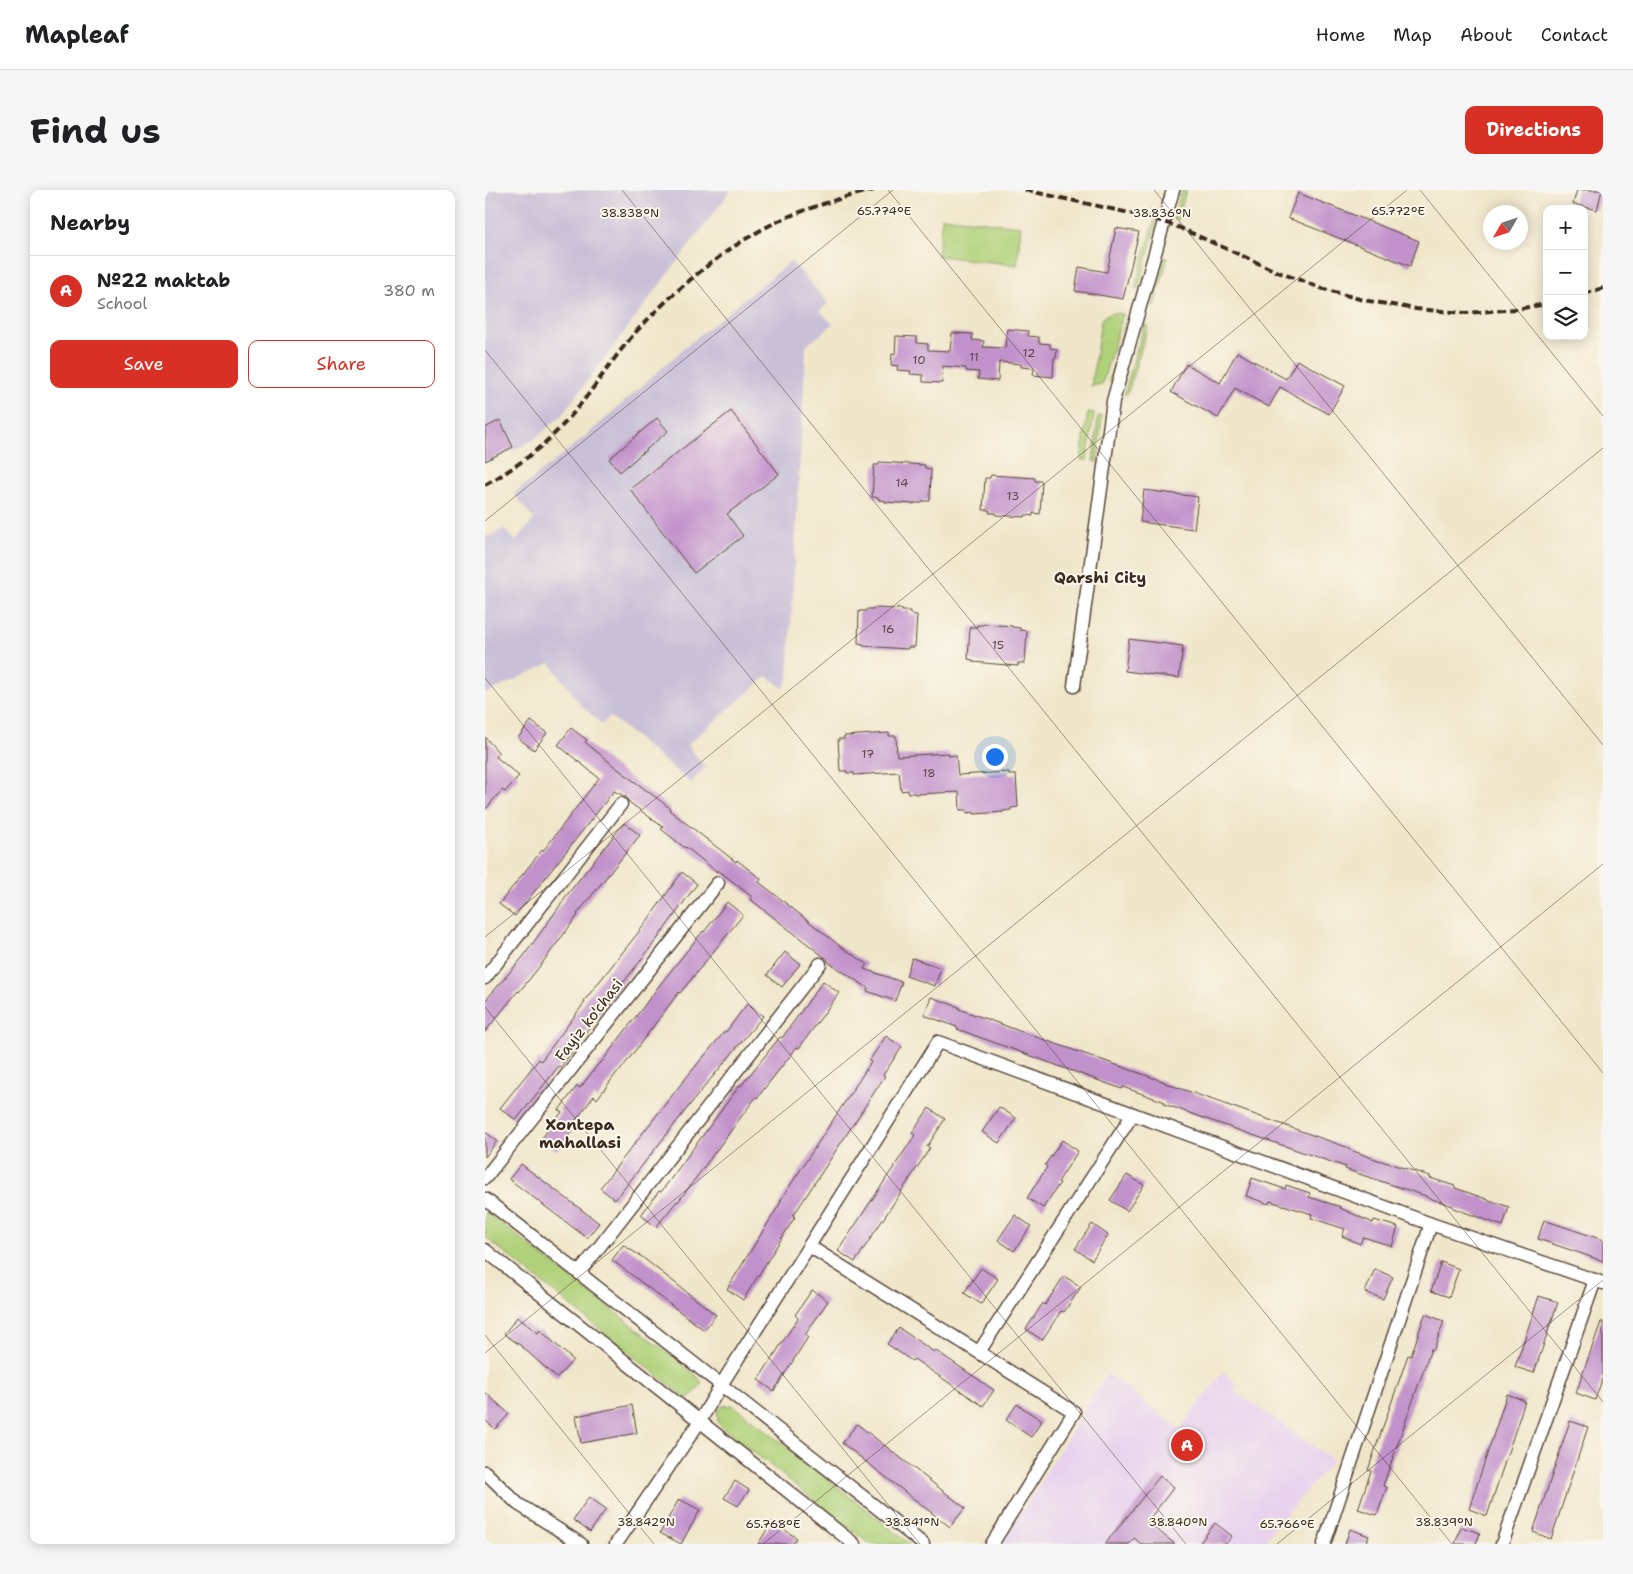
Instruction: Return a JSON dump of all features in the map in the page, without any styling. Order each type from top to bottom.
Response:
[{"type":"street","points":[[1074,686],[1113,400],[1173,190]]},
{"type":"street","points":[[485,978],[621,804]]},
{"type":"street","name":"Fayiz ko'chasi","points":[[485,1178],[719,883]]},
{"type":"street","points":[[579,1273],[820,964]]},
{"type":"street","points":[[616,1544],[700,1421],[938,1042],[1431,1224],[1599,1282],[1502,1544]]},
{"type":"street","points":[[979,1352],[1133,1114]]},
{"type":"street","points":[[485,1199],[923,1544]]},
{"type":"street","points":[[1325,1544],[1431,1224]]},
{"type":"street","points":[[809,1246],[1074,1412],[992,1544]]},
{"type":"street","points":[[485,1250],[854,1544]]},
{"type":"street","points":[[485,1472],[518,1504],[581,1544]]},
{"type":"shaded area","points":[[485,190],[731,190],[561,416],[533,440],[485,464]]},
{"type":"shaded area","points":[[791,261],[828,303],[820,311],[833,324],[806,346],[788,678],[783,688],[767,676],[687,745],[705,767],[691,783],[610,716],[602,724],[581,705],[550,663],[485,694],[485,538],[504,529],[516,541],[534,519],[514,494],[588,434],[690,343]]},
{"type":"shaded area","points":[[1223,1372],[1238,1385],[1233,1390],[1333,1460],[1261,1544],[1002,1544],[1107,1374],[1180,1429]]},
{"type":"green space","points":[[1182,190],[1186,190],[1178,220],[1173,218]]},
{"type":"green space","points":[[942,217],[1021,226],[1017,265],[938,256]]},
{"type":"green space","points":[[1154,221],[1157,222],[1139,288],[1135,288]]},
{"type":"green space","points":[[1165,257],[1168,258],[1154,307],[1152,307]]},
{"type":"green space","points":[[1113,313],[1123,314],[1102,384],[1091,386],[1101,321],[1103,317]]},
{"type":"green space","points":[[1125,324],[1129,324],[1112,381],[1109,381]]},
{"type":"green space","points":[[1144,325],[1148,326],[1128,392],[1124,395]]},
{"type":"green space","points":[[1088,412],[1094,413],[1087,460],[1081,460]]},
{"type":"green space","points":[[1098,416],[1102,416],[1097,462],[1093,461]]},
{"type":"green space","points":[[485,1211],[696,1375],[702,1383],[692,1396],[686,1398],[485,1237]]},
{"type":"green space","points":[[733,1405],[910,1544],[870,1544],[718,1423],[717,1412],[722,1406]]},
{"type":"building","points":[[1577,190],[1602,190],[1597,210],[1588,208],[1588,205],[1573,204]]},
{"type":"building","points":[[1298,193],[1419,241],[1410,266],[1288,218]]},
{"type":"building","points":[[1116,228],[1139,232],[1123,299],[1075,291],[1079,267],[1107,272]]},
{"type":"building","points":[[1007,329],[1028,331],[1028,336],[1039,337],[1039,343],[1050,344],[1050,348],[1057,349],[1056,358],[1054,358],[1053,377],[1033,375],[1034,368],[1021,367],[1021,364],[999,362],[998,381],[978,379],[979,372],[966,371],[966,368],[943,366],[942,383],[923,382],[923,375],[910,374],[911,371],[897,370],[898,366],[891,365],[892,354],[895,355],[896,336],[917,337],[917,343],[928,344],[928,350],[950,351],[952,333],[973,334],[972,340],[984,341],[983,347],[1005,348]]},
{"type":"building","points":[[1237,352],[1286,379],[1297,360],[1345,386],[1329,414],[1280,387],[1269,407],[1235,388],[1218,418],[1171,392],[1186,364],[1220,383]]},
{"type":"building","points":[[731,411],[779,474],[727,514],[743,536],[694,573],[630,489]]},
{"type":"building","points":[[657,418],[668,431],[620,472],[609,459]]},
{"type":"building","points":[[500,420],[513,447],[485,461],[485,428]]},
{"type":"building","points":[[880,462],[925,465],[925,468],[931,469],[930,501],[914,504],[885,502],[879,500],[879,498],[872,497],[874,465],[879,465]]},
{"type":"building","points":[[991,475],[1035,478],[1035,481],[1042,481],[1040,514],[1033,513],[1033,516],[1025,515],[1025,517],[996,515],[996,513],[989,513],[990,510],[983,510],[985,478],[990,478]]},
{"type":"building","points":[[1144,490],[1198,497],[1194,529],[1140,522]]},
{"type":"building","points":[[873,608],[902,609],[902,611],[910,611],[910,614],[917,615],[915,647],[908,647],[908,649],[863,646],[863,644],[858,643],[859,611]]},
{"type":"building","points":[[984,624],[1012,626],[1027,631],[1025,663],[1018,663],[1018,666],[973,662],[973,660],[968,659],[970,627]]},
{"type":"building","points":[[1129,639],[1183,646],[1179,678],[1125,671]]},
{"type":"building","points":[[531,721],[547,733],[534,750],[518,738]]},
{"type":"building","points":[[571,728],[587,740],[585,742],[614,766],[670,808],[669,810],[761,879],[759,882],[840,946],[867,964],[864,969],[902,982],[895,1001],[867,991],[868,988],[828,962],[828,960],[750,899],[752,897],[661,829],[663,827],[629,802],[626,797],[614,791],[515,916],[499,904],[543,851],[599,778],[558,745]]},
{"type":"building","points":[[889,733],[889,736],[896,736],[897,756],[949,753],[949,756],[956,755],[958,775],[1009,772],[1009,775],[1016,775],[1018,807],[1003,812],[967,813],[967,810],[960,810],[959,792],[915,794],[908,793],[908,790],[901,791],[899,772],[854,775],[854,773],[847,773],[847,771],[840,771],[838,739],[844,739],[844,736]]},
{"type":"building","points":[[485,737],[499,753],[495,756],[519,776],[505,792],[502,790],[485,810]]},
{"type":"building","points":[[624,823],[640,835],[577,914],[540,966],[485,1032],[485,1001],[523,957],[563,900]]},
{"type":"building","points":[[682,872],[697,884],[561,1067],[559,1066],[516,1120],[500,1108],[539,1059],[541,1061]]},
{"type":"building","points":[[727,902],[743,915],[679,992],[597,1099],[594,1096],[573,1124],[576,1126],[557,1150],[542,1138],[562,1112],[559,1110],[577,1086],[580,1088],[601,1063],[662,982]]},
{"type":"building","points":[[785,952],[800,964],[782,987],[767,975]]},
{"type":"building","points":[[912,958],[941,968],[935,986],[906,976]]},
{"type":"building","points":[[823,981],[839,993],[799,1048],[797,1047],[756,1097],[678,1202],[656,1227],[641,1215],[659,1191],[661,1192],[740,1085],[780,1037],[782,1038]]},
{"type":"building","points":[[931,997],[959,1007],[959,1009],[1349,1148],[1375,1159],[1430,1176],[1430,1178],[1455,1186],[1455,1188],[1509,1207],[1503,1226],[1426,1196],[1345,1169],[1346,1167],[957,1029],[957,1027],[924,1015]]},
{"type":"building","points":[[747,1004],[763,1016],[615,1200],[600,1188],[681,1084],[726,1032]]},
{"type":"building","points":[[886,1036],[902,1047],[793,1216],[795,1217],[743,1300],[727,1289],[780,1201]]},
{"type":"building","points":[[999,1107],[1016,1118],[999,1143],[982,1132]]},
{"type":"building","points":[[929,1108],[945,1119],[927,1147],[930,1148],[855,1262],[838,1251],[915,1135],[912,1133]]},
{"type":"building","points":[[485,1132],[497,1141],[485,1157]]},
{"type":"building","points":[[1062,1140],[1078,1151],[1043,1208],[1027,1198],[1047,1167],[1045,1165]]},
{"type":"building","points":[[521,1164],[599,1223],[587,1238],[509,1179]]},
{"type":"building","points":[[1127,1175],[1144,1185],[1127,1211],[1110,1200]]},
{"type":"building","points":[[1252,1178],[1285,1189],[1286,1185],[1310,1193],[1309,1197],[1341,1207],[1373,1223],[1374,1220],[1398,1227],[1392,1246],[1363,1237],[1360,1244],[1342,1236],[1345,1229],[1311,1218],[1312,1214],[1270,1201],[1269,1204],[1246,1196]]},
{"type":"building","points":[[1015,1215],[1031,1226],[1014,1251],[998,1240]]},
{"type":"building","points":[[1544,1220],[1603,1240],[1603,1261],[1538,1239]]},
{"type":"building","points":[[1092,1224],[1108,1235],[1092,1260],[1075,1249]]},
{"type":"building","points":[[623,1245],[642,1257],[716,1315],[704,1330],[612,1260]]},
{"type":"building","points":[[1441,1262],[1459,1269],[1449,1297],[1431,1291]]},
{"type":"building","points":[[981,1268],[998,1279],[981,1304],[964,1293]]},
{"type":"building","points":[[1375,1269],[1393,1277],[1383,1299],[1365,1292]]},
{"type":"building","points":[[1064,1276],[1081,1287],[1064,1312],[1061,1311],[1042,1340],[1026,1329]]},
{"type":"building","points":[[812,1290],[828,1301],[805,1335],[808,1337],[774,1391],[758,1380],[798,1318],[795,1315]]},
{"type":"building","points":[[1539,1296],[1558,1302],[1534,1373],[1515,1367]]},
{"type":"building","points":[[1425,1314],[1444,1321],[1434,1349],[1431,1349],[1383,1486],[1387,1487],[1377,1515],[1358,1509],[1371,1471],[1368,1470],[1408,1355],[1411,1356]]},
{"type":"building","points":[[517,1317],[538,1333],[540,1330],[573,1360],[557,1378],[520,1345],[504,1334]]},
{"type":"building","points":[[1601,1322],[1603,1322],[1603,1377],[1595,1400],[1576,1393]]},
{"type":"building","points":[[899,1328],[994,1390],[983,1406],[914,1359],[912,1361],[887,1344]]},
{"type":"building","points":[[485,1392],[509,1414],[495,1429],[485,1420]]},
{"type":"building","points":[[1507,1394],[1525,1401],[1487,1516],[1469,1509]]},
{"type":"building","points":[[1017,1404],[1042,1421],[1031,1437],[1006,1420]]},
{"type":"building","points":[[632,1405],[637,1433],[581,1443],[576,1416]]},
{"type":"building","points":[[1570,1421],[1588,1427],[1551,1539],[1533,1532]]},
{"type":"building","points":[[857,1424],[965,1508],[950,1527],[842,1443]]},
{"type":"building","points":[[1160,1476],[1174,1487],[1147,1522],[1175,1544],[1141,1544],[1134,1538],[1129,1544],[1105,1544]]},
{"type":"building","points":[[735,1481],[749,1490],[738,1506],[724,1498]]},
{"type":"building","points":[[589,1497],[606,1509],[590,1532],[573,1520]]},
{"type":"building","points":[[679,1499],[700,1510],[681,1544],[660,1533]]},
{"type":"building","points":[[772,1522],[797,1538],[792,1544],[758,1544]]},
{"type":"building","points":[[1215,1523],[1232,1536],[1226,1544],[1199,1544]]},
{"type":"building","points":[[1461,1527],[1480,1533],[1476,1544],[1455,1544]]},
{"type":"building","points":[[1350,1529],[1369,1536],[1366,1544],[1345,1544]]},
{"type":"railway","points":[[485,485],[510,470],[545,443],[583,401],[619,352],[651,316],[688,281],[730,249],[773,224],[795,214],[874,190]]},
{"type":"railway","points":[[1025,190],[1152,218],[1178,227],[1278,272],[1324,289],[1363,300],[1416,309],[1466,313],[1517,309],[1543,305]]},
{"type":"railway","points":[[1588,293],[1603,288]]},
{"type":"place","name":"№22 maktab","points":[[1187,1445]]},
{"type":"district","name":"Qarshi City","points":[[1100,577]]},
{"type":"district","name":"Xontepa mahallasi","points":[[580,1133]]}]
